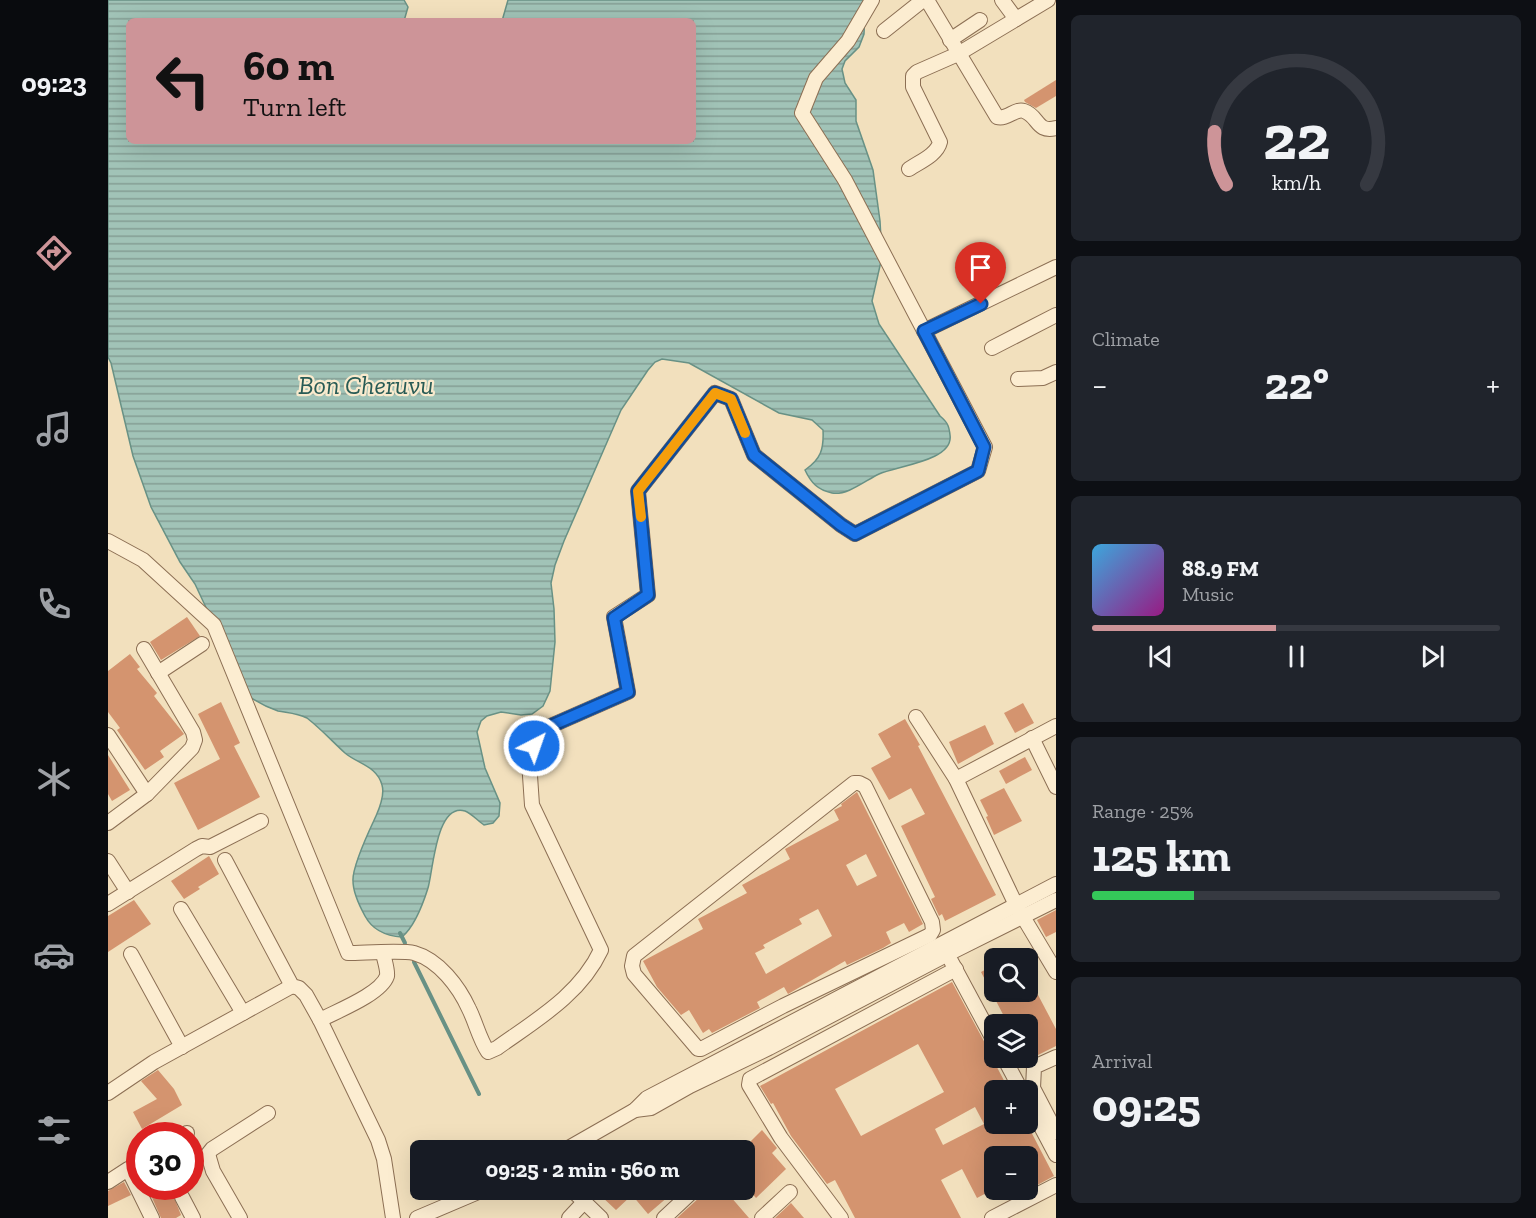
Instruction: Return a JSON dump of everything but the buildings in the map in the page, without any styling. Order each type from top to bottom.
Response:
[{"type":"street","points":[[108,541],[143,560],[214,625],[348,953],[413,953],[433,963],[448,977],[469,1007],[482,1043],[488,1052],[497,1048],[558,1004],[586,978],[602,950],[532,805],[529,761],[539,731],[628,692],[614,618],[648,595],[638,491],[715,393],[731,399],[754,455],[855,534],[978,471],[984,447],[845,180],[802,113],[816,78],[848,41],[872,0]]},
{"type":"street","points":[[884,31],[925,0],[997,117],[1004,118],[1024,111],[1043,128],[1048,130],[1056,128]]},
{"type":"street","points":[[1002,0],[1016,20]]},
{"type":"street","points":[[909,169],[934,153],[939,147],[939,142],[913,87],[913,76],[917,72],[958,54],[1016,20],[1030,4],[1048,0]]},
{"type":"street","points":[[950,40],[980,20]]},
{"type":"street","points":[[924,331],[1056,267]]},
{"type":"street","points":[[992,348],[1056,315]]},
{"type":"street","points":[[1018,379],[1043,378],[1056,372]]},
{"type":"street","points":[[158,673],[202,644]]},
{"type":"street","points":[[108,823],[147,794],[192,748],[195,740],[193,732],[144,649]]},
{"type":"street","points":[[916,717],[956,779],[1019,911],[1056,972]]},
{"type":"street","points":[[956,779],[1056,726]]},
{"type":"street","points":[[108,735],[147,794]]},
{"type":"street","points":[[1032,738],[1056,787]]},
{"type":"street","points":[[854,783],[859,783],[865,786],[932,922],[933,930],[930,934],[765,1016],[698,1049],[634,974],[632,966],[634,956],[854,783]]},
{"type":"street","points":[[108,904],[196,849],[202,846],[210,847],[261,821]]},
{"type":"street","points":[[225,860],[292,986]]},
{"type":"street","points":[[108,861],[128,892]]},
{"type":"street","points":[[764,1070],[759,1061],[785,1029],[948,954],[1019,911],[1056,884]]},
{"type":"street","points":[[688,1082],[785,1029],[1019,911],[1056,900]]},
{"type":"street","points":[[181,909],[243,1013]]},
{"type":"street","points":[[320,1020],[371,994],[381,985],[387,975],[383,953]]},
{"type":"street","points":[[131,954],[182,1047]]},
{"type":"street","points":[[948,954],[984,1022]]},
{"type":"street","points":[[750,1078],[956,969]]},
{"type":"street","points":[[108,1093],[123,1081],[292,986],[299,988],[306,995],[320,1020],[378,1140],[384,1159],[393,1218]]},
{"type":"street","points":[[783,1006],[785,1029]]},
{"type":"street","points":[[765,1016],[785,1029]]},
{"type":"street","points":[[582,1140],[635,1110],[647,1098],[729,1068],[768,1048]]},
{"type":"street","points":[[1056,1057],[1034,1067],[1033,1088],[1056,1132]]},
{"type":"street","points":[[729,1068],[744,1070],[750,1078],[749,1085],[782,1138],[841,1218]]},
{"type":"street","points":[[240,1218],[213,1171],[208,1154],[212,1149],[268,1113]]},
{"type":"street","points":[[1038,1121],[1056,1155]]},
{"type":"street","points":[[108,1182],[126,1171]]},
{"type":"street","points":[[992,1218],[1056,1185]]},
{"type":"street","points":[[762,1218],[790,1192]]},
{"type":"street","points":[[143,1200],[148,1217]]},
{"type":"street","points":[[184,1200],[193,1218]]},
{"type":"street","points":[[417,1218],[459,1200]]},
{"type":"street","points":[[664,1218],[683,1200]]},
{"type":"street","points":[[569,1218],[585,1201],[601,1218]]},
{"type":"water","name":"Bon Cheruvu","points":[[108,0],[404,0],[408,7],[405,18],[126,18],[126,144],[696,144],[696,18],[503,18],[508,0],[870,0],[865,10],[864,34],[859,47],[845,61],[842,69],[845,83],[856,100],[856,121],[873,170],[880,221],[882,257],[872,301],[879,324],[947,424],[950,435],[949,444],[934,457],[879,474],[844,492],[827,492],[810,479],[805,470],[818,458],[823,443],[823,430],[812,420],[779,413],[689,363],[662,359],[655,362],[621,410],[555,565],[551,583],[555,642],[550,691],[543,706],[532,714],[501,712],[487,716],[481,721],[477,732],[485,768],[500,803],[499,816],[493,823],[484,825],[465,811],[455,811],[448,817],[438,840],[424,901],[415,921],[402,937],[385,934],[372,925],[365,916],[353,885],[353,875],[358,858],[382,801],[383,789],[380,779],[372,769],[350,757],[307,718],[278,711],[247,695],[195,584],[180,562],[151,507],[133,456],[108,357]]},
{"type":"waterway","points":[[400,933],[405,943]]},
{"type":"waterway","points":[[414,962],[479,1094]]},
{"type":"slow traffic","points":[[641,517],[638,491],[715,393],[731,399],[745,433]]},
{"type":"route","points":[[534,746],[539,731],[628,692],[614,618],[648,595],[638,491],[715,393],[731,399],[754,455],[855,534],[978,471],[984,447],[924,331],[981,304]]}]
